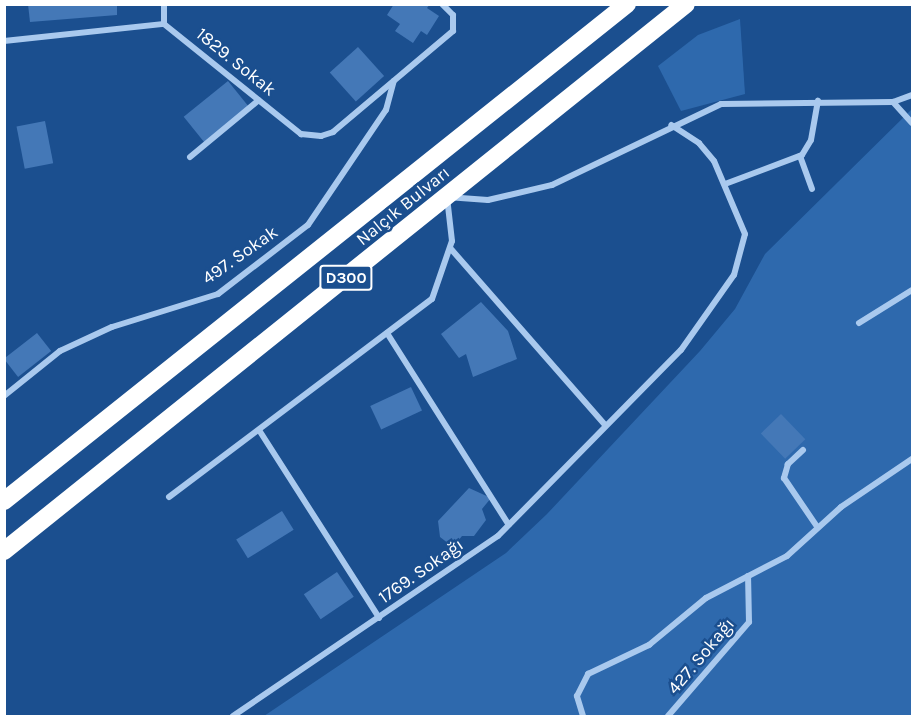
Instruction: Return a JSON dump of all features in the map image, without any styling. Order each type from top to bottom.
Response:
[{"type":"highway","name":"Nalçık Bulvarı","points":[[4,501],[627,4]]},
{"type":"highway","name":"Nalçık Bulvarı","points":[[4,551],[686,4]]},
{"type":"street","points":[[4,41],[165,24],[164,4]]},
{"type":"street","points":[[394,80],[453,30],[453,15],[442,4]]},
{"type":"street","name":"1829. Sokak","points":[[165,24],[301,134],[333,132],[394,80]]},
{"type":"street","name":"497. Sokak","points":[[4,396],[60,351],[112,327],[218,294],[308,225],[386,110],[394,80]]},
{"type":"street","points":[[170,497],[432,299],[451,249],[447,197],[502,199],[552,185],[670,125],[721,104],[818,101],[893,102],[912,95]]},
{"type":"street","points":[[190,157],[259,100]]},
{"type":"street","points":[[725,184],[800,156],[809,146],[818,101]]},
{"type":"street","points":[[893,102],[912,123]]},
{"type":"street","name":"1769. Sokağı","points":[[233,717],[379,618],[509,525],[681,350],[738,268],[744,225],[725,184],[699,143],[670,125]]},
{"type":"street","points":[[800,156],[812,189]]},
{"type":"street","points":[[451,249],[605,425]]},
{"type":"street","points":[[859,323],[912,290]]},
{"type":"street","points":[[387,333],[509,525]]},
{"type":"street","points":[[259,430],[379,618]]},
{"type":"street","points":[[803,450],[788,464],[784,478],[818,528]]},
{"type":"street","points":[[583,717],[578,696],[588,674],[649,645],[706,598],[787,556],[818,528],[912,459]]},
{"type":"street","name":"427. Sokağı","points":[[669,717],[749,622],[748,576]]},
{"type":"shaded area","points":[[740,19],[745,94],[681,111],[658,66],[698,35]]},
{"type":"shaded area","points":[[912,109],[912,716],[264,716],[506,553],[547,514],[700,351],[735,309],[765,254]]},
{"type":"building","points":[[28,4],[117,4],[117,15],[30,22]]},
{"type":"building","points":[[394,4],[430,4],[427,8],[439,16],[427,35],[421,31],[413,43],[395,31],[400,24],[387,15]]},
{"type":"building","points":[[358,47],[384,76],[356,101],[330,72]]},
{"type":"building","points":[[228,81],[249,107],[204,143],[184,117]]},
{"type":"building","points":[[45,121],[53,163],[25,169],[17,127]]},
{"type":"building","points":[[481,302],[508,331],[517,359],[473,377],[466,354],[459,358],[441,334]]},
{"type":"building","points":[[37,333],[51,351],[18,377],[4,359]]},
{"type":"building","points":[[411,387],[422,411],[381,430],[370,406]]},
{"type":"building","points":[[781,414],[805,439],[785,459],[761,433]]},
{"type":"building","points":[[469,488],[491,498],[482,509],[486,520],[474,536],[462,536],[453,547],[440,537],[438,521]]},
{"type":"building","points":[[282,511],[294,530],[248,558],[236,540]]},
{"type":"building","points":[[337,572],[354,597],[321,619],[304,594]]}]
